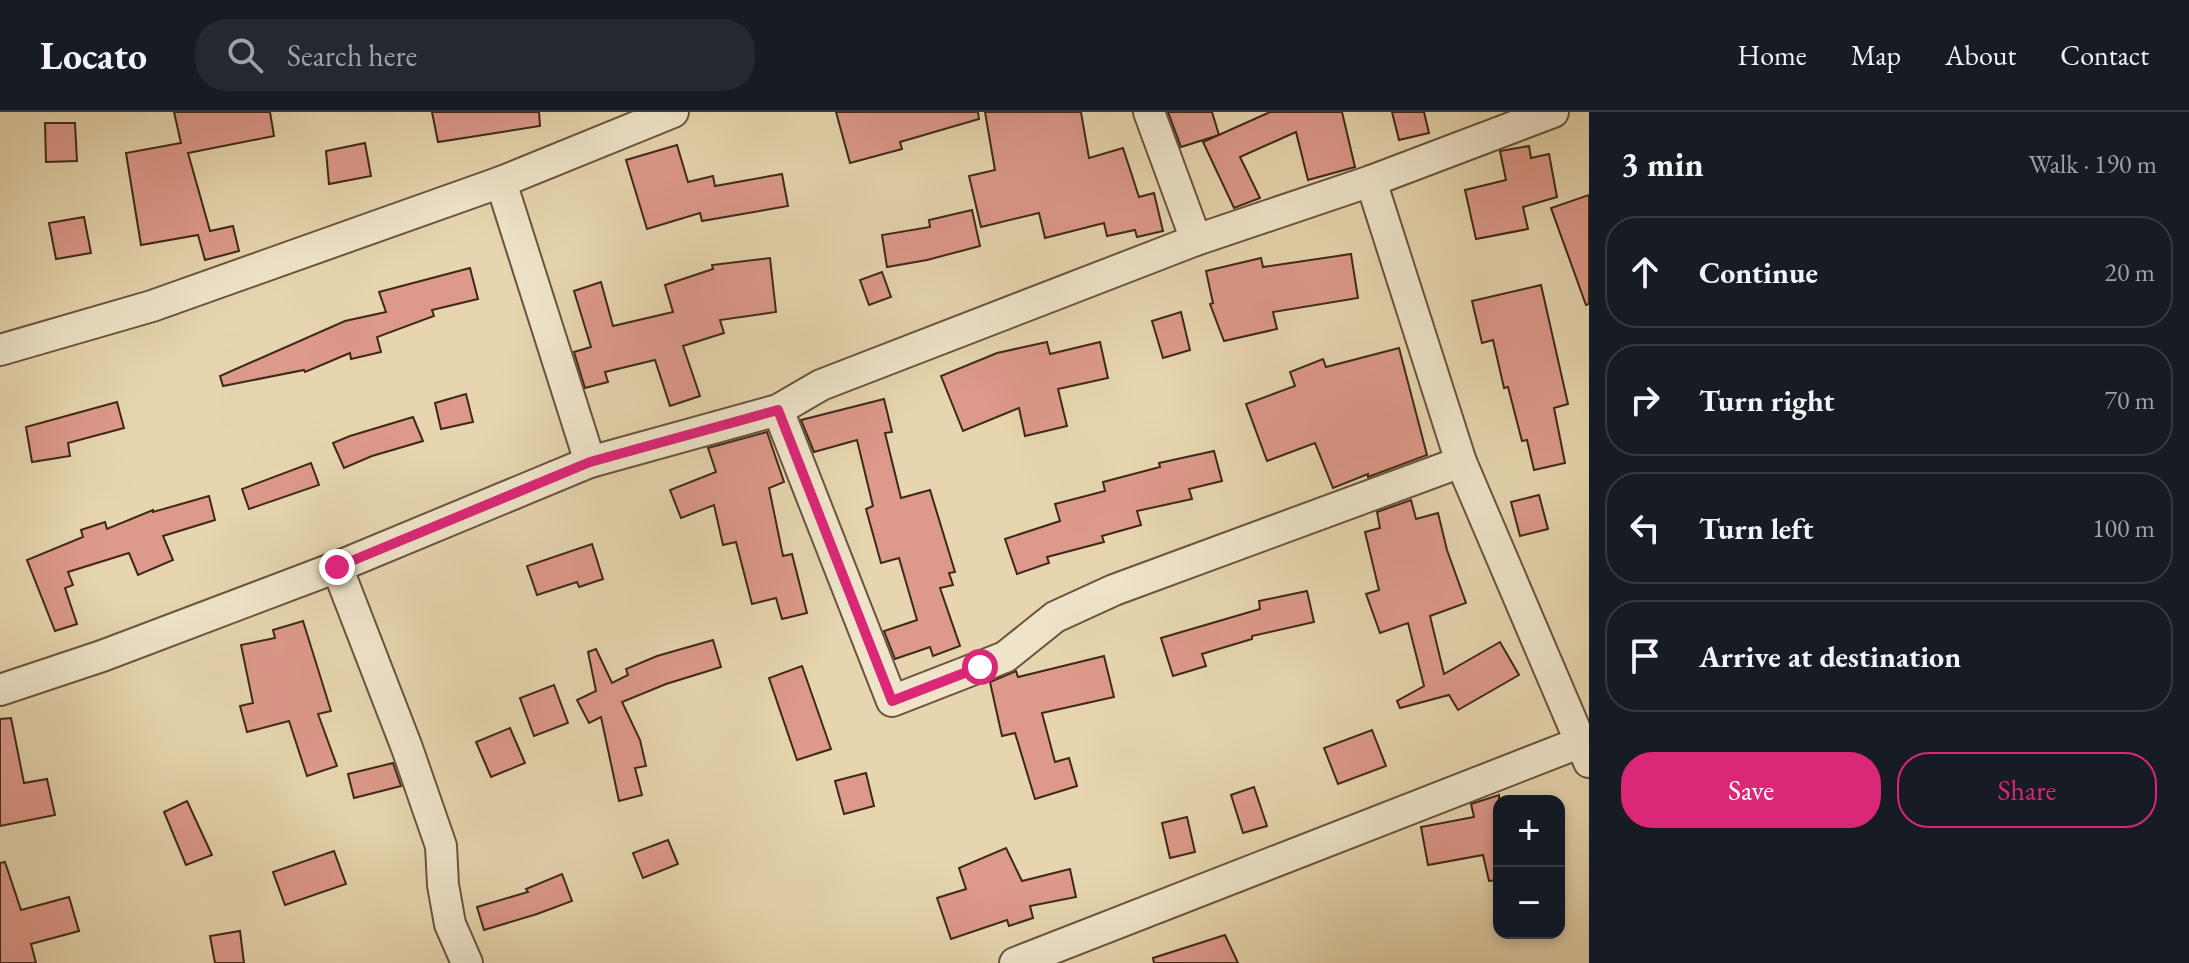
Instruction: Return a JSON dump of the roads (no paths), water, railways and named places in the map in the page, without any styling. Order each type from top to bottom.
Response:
[{"type":"street","points":[[0,350],[152,306],[501,182],[673,112]]},
{"type":"street","points":[[1149,112],[1196,240]]},
{"type":"street","points":[[0,690],[102,656],[337,567],[590,462],[778,410],[821,385],[1196,240],[1371,181],[1553,112]]},
{"type":"street","points":[[1015,963],[1586,747],[1461,462],[1371,181]]},
{"type":"street","points":[[501,182],[590,462]]},
{"type":"street","points":[[778,410],[892,701],[1005,657],[1055,617],[1114,590],[1461,462]]},
{"type":"street","points":[[337,567],[441,846],[443,885],[450,924],[467,963]]}]
